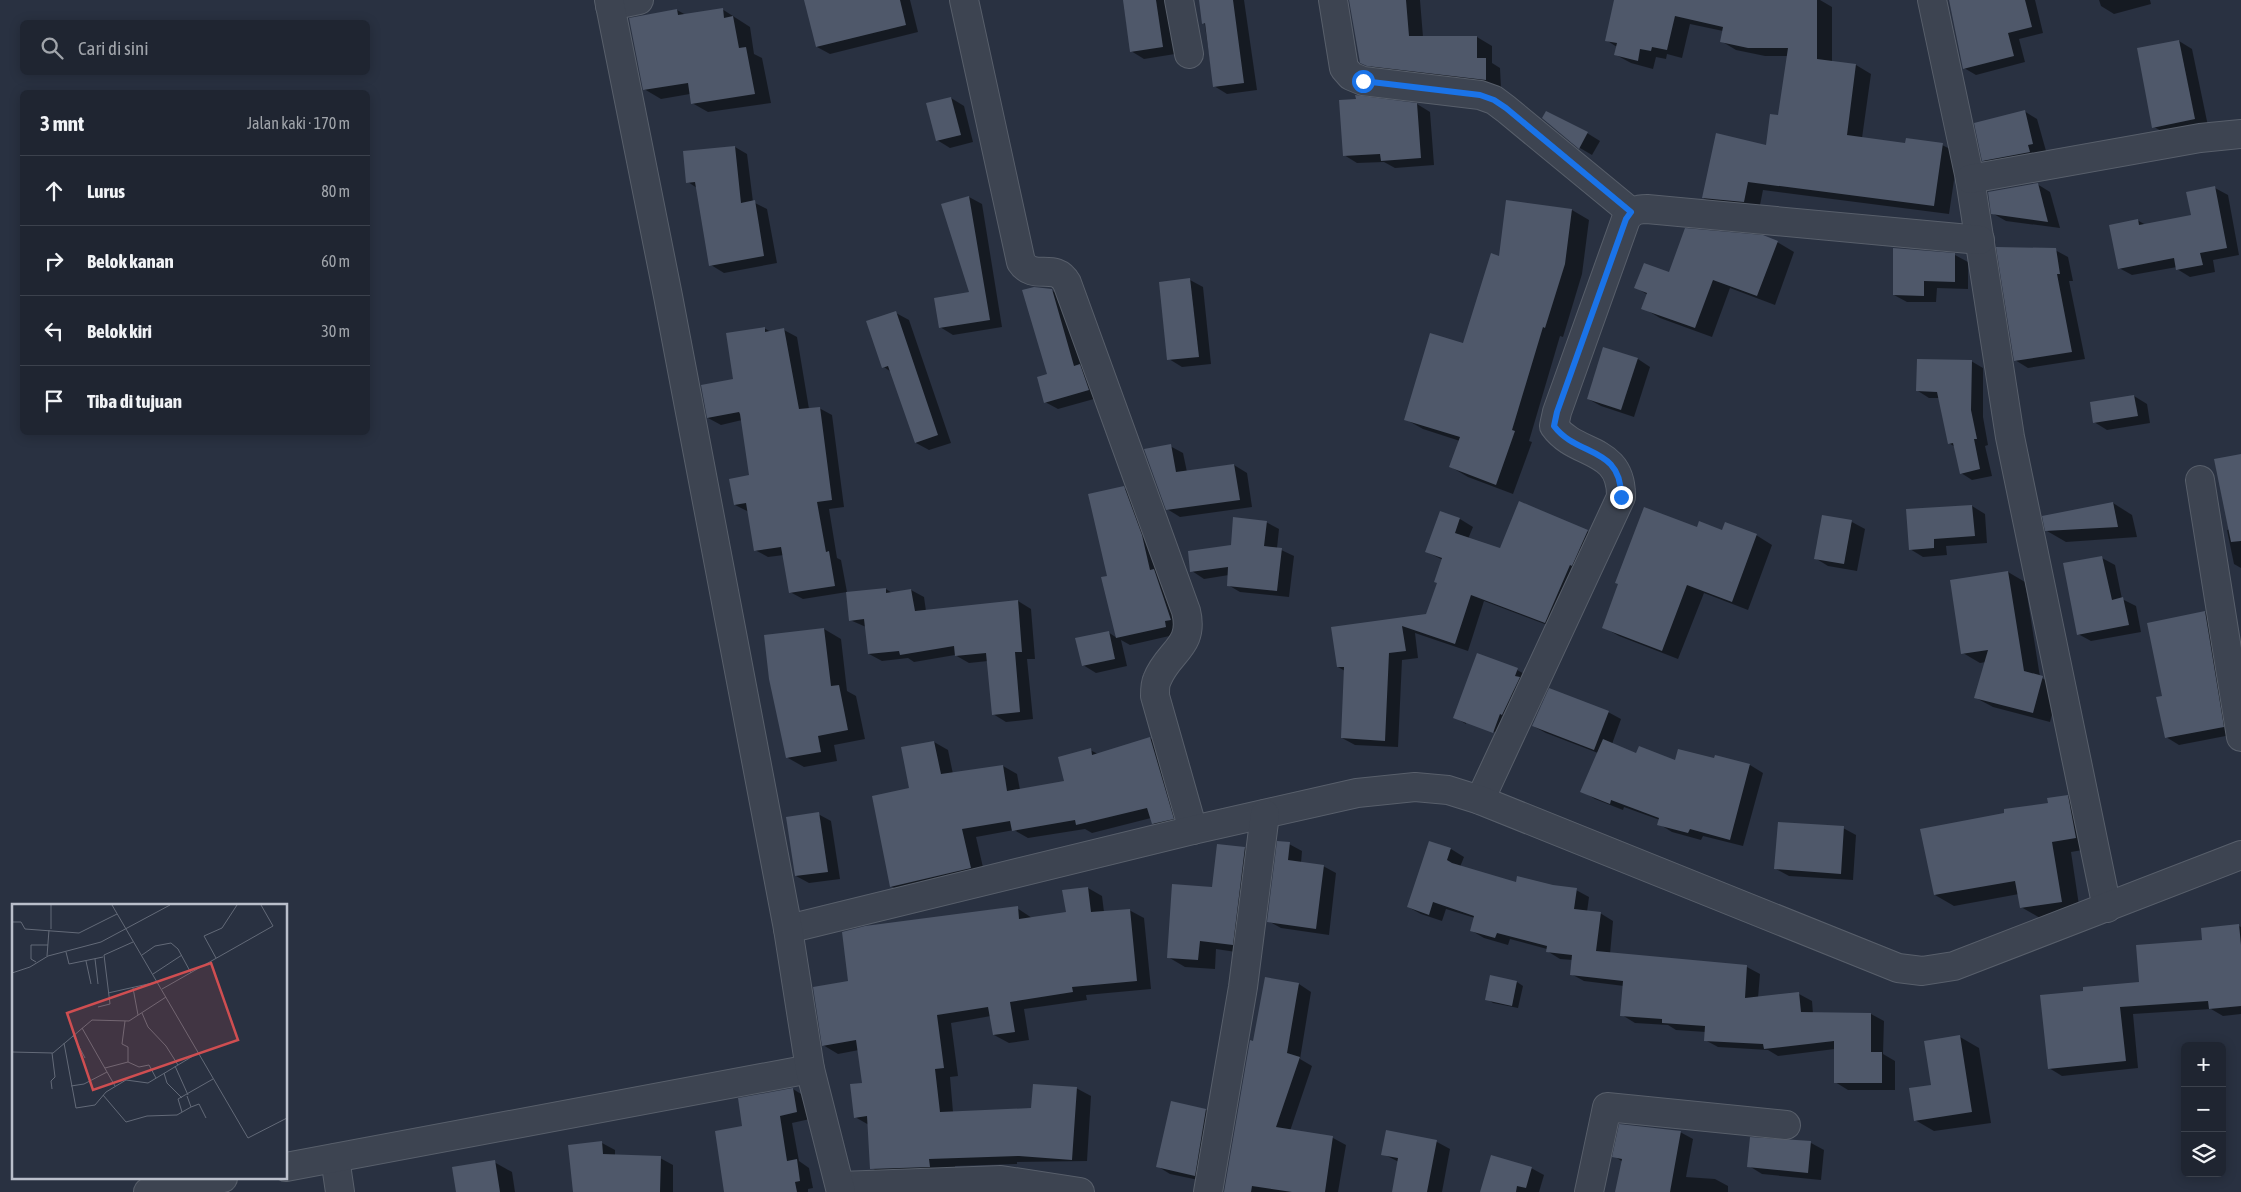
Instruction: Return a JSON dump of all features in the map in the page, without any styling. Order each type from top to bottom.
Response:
[{"type":"street","points":[[639,0],[609,3],[666,286],[788,930],[810,1069],[841,1189],[1001,1180],[1080,1192]]},
{"type":"street","points":[[964,0],[1021,262],[1031,272],[1057,272],[1067,282],[1186,611],[1189,624],[1187,636],[1156,681],[1155,696],[1193,830]]},
{"type":"street","points":[[1179,0],[1189,54]]},
{"type":"street","points":[[1333,0],[1344,68],[1351,76],[1363,81],[1480,95],[1494,100],[1631,212]]},
{"type":"street","points":[[1932,0],[1970,179],[2010,437],[2107,908]]},
{"type":"street","points":[[1970,179],[2200,138],[2241,134]]},
{"type":"street","points":[[1480,800],[1621,497],[1621,483],[1616,471],[1603,456],[1561,436],[1554,426],[1560,403],[1626,219],[1631,212],[1638,209],[1647,209],[1980,240]]},
{"type":"street","points":[[2200,480],[2241,736]]},
{"type":"street","points":[[788,930],[1193,830],[1357,793],[1415,786],[1448,790],[1480,800],[1898,968],[1922,971],[1954,966],[2241,855]]},
{"type":"street","points":[[1208,1192],[1243,987],[1265,814]]},
{"type":"street","points":[[288,1166],[810,1069]]},
{"type":"street","points":[[1589,1192],[1607,1107],[1786,1125]]},
{"type":"street","points":[[335,1158],[340,1192]]},
{"type":"street","points":[[148,1192],[212,1180]]},
{"type":"building","points":[[804,0],[900,0],[906,25],[816,47]]},
{"type":"building","points":[[1123,0],[1156,0],[1163,47],[1130,52]]},
{"type":"building","points":[[1199,0],[1233,0],[1244,83],[1213,87],[1205,23],[1202,24]]},
{"type":"building","points":[[1349,0],[1406,0],[1409,36],[1477,36],[1477,58],[1486,58],[1486,80],[1367,66],[1360,63]]},
{"type":"building","points":[[1614,0],[1817,0],[1817,59],[1856,64],[1847,135],[1905,143],[1906,138],[1943,143],[1934,206],[1748,182],[1744,202],[1702,198],[1716,133],[1766,145],[1770,114],[1778,115],[1788,48],[1748,48],[1720,42],[1723,27],[1675,16],[1667,50],[1652,47],[1651,51],[1640,49],[1638,61],[1614,55],[1617,43],[1605,41]]},
{"type":"building","points":[[1949,0],[2025,0],[2032,27],[2008,33],[2014,56],[1963,69]]},
{"type":"building","points":[[723,8],[724,18],[733,16],[739,48],[746,47],[755,94],[691,104],[688,83],[643,90],[629,18],[677,9],[678,15]]},
{"type":"building","points":[[2179,40],[2195,119],[2152,128],[2137,48]]},
{"type":"building","points":[[1355,95],[1417,103],[1421,158],[1381,161],[1380,154],[1343,156],[1339,100],[1356,99]]},
{"type":"building","points":[[951,97],[961,135],[936,141],[926,103]]},
{"type":"building","points":[[2025,110],[2033,144],[2028,145],[2030,152],[1982,161],[1974,123]]},
{"type":"building","points":[[1546,111],[1588,132],[1579,149],[1542,118]]},
{"type":"building","points":[[735,146],[741,203],[755,200],[764,256],[709,266],[695,182],[686,183],[683,151]]},
{"type":"building","points":[[2038,183],[2048,222],[1991,214],[1988,192]]},
{"type":"building","points":[[2215,186],[2227,248],[2200,253],[2203,265],[2176,270],[2174,258],[2118,269],[2109,225],[2138,219],[2139,225],[2191,215],[2186,192]]},
{"type":"building","points":[[969,196],[990,320],[939,328],[934,298],[969,292],[941,204]]},
{"type":"building","points":[[1506,200],[1572,209],[1565,264],[1545,328],[1543,327],[1512,430],[1515,431],[1496,485],[1449,467],[1460,437],[1404,420],[1430,333],[1463,343],[1491,253],[1499,256]]},
{"type":"building","points":[[1685,228],[1763,235],[1778,241],[1757,296],[1713,280],[1695,328],[1641,309],[1647,293],[1634,288],[1644,263],[1669,272]]},
{"type":"building","points":[[1996,247],[2056,248],[2060,274],[2057,274],[2072,352],[2014,361]]},
{"type":"building","points":[[1893,248],[1955,253],[1955,282],[1924,281],[1924,296],[1893,295]]},
{"type":"building","points":[[1190,278],[1199,357],[1167,360],[1159,282]]},
{"type":"building","points":[[1034,287],[1052,289],[1074,366],[1080,364],[1089,390],[1044,403],[1037,377],[1047,374],[1022,290]]},
{"type":"building","points":[[896,311],[938,435],[915,443],[888,366],[882,368],[866,321]]},
{"type":"building","points":[[765,327],[765,332],[784,328],[799,409],[820,407],[832,500],[817,502],[826,552],[829,551],[835,586],[789,593],[781,547],[754,551],[746,503],[734,505],[729,479],[749,475],[740,414],[739,412],[707,418],[701,385],[733,379],[726,333]]},
{"type":"building","points":[[1603,347],[1638,358],[1621,410],[1587,399]]},
{"type":"building","points":[[1917,359],[1972,360],[1971,410],[1977,439],[1974,439],[1980,469],[1960,474],[1953,443],[1948,444],[1937,392],[1916,391]]},
{"type":"building","points":[[2134,395],[2138,416],[2093,423],[2090,402]]},
{"type":"building","points":[[1171,444],[1176,472],[1234,464],[1240,500],[1166,510],[1144,449]]},
{"type":"building","points":[[2241,454],[2241,541],[2231,542],[2214,459]]},
{"type":"building","points":[[1124,486],[1142,535],[1150,570],[1154,569],[1171,620],[1165,621],[1166,627],[1116,638],[1101,577],[1107,576],[1088,494]]},
{"type":"building","points":[[1519,501],[1588,530],[1572,566],[1570,565],[1545,623],[1471,595],[1455,644],[1402,626],[1406,651],[1389,653],[1385,741],[1341,738],[1344,667],[1337,667],[1331,627],[1426,614],[1437,583],[1434,582],[1442,558],[1425,552],[1440,511],[1460,518],[1455,533],[1500,548]]},
{"type":"building","points":[[2113,502],[2118,527],[2045,531],[2042,516]]},
{"type":"building","points":[[1972,505],[1975,536],[1934,539],[1934,548],[1909,550],[1906,509]]},
{"type":"building","points":[[1644,507],[1697,527],[1699,521],[1722,530],[1725,522],[1757,534],[1732,602],[1687,585],[1662,651],[1602,628],[1618,584],[1615,583]]},
{"type":"building","points":[[1822,515],[1852,520],[1844,564],[1814,559]]},
{"type":"building","points":[[1233,517],[1267,521],[1264,546],[1282,548],[1277,591],[1227,586],[1228,567],[1190,572],[1188,551],[1231,545]]},
{"type":"building","points":[[2102,556],[2112,600],[2123,597],[2129,625],[2077,635],[2063,563]]},
{"type":"building","points":[[2008,571],[2024,671],[2043,676],[2033,713],[1974,698],[1988,650],[1961,654],[1950,580]]},
{"type":"building","points":[[886,588],[886,593],[911,589],[915,611],[1018,600],[1022,652],[1015,652],[1020,712],[992,715],[986,653],[955,656],[954,646],[900,655],[899,651],[868,654],[864,619],[849,621],[846,592]]},
{"type":"building","points":[[2205,611],[2224,727],[2165,738],[2156,697],[2162,696],[2147,623]]},
{"type":"building","points":[[824,628],[831,686],[839,685],[848,730],[818,736],[821,752],[786,758],[769,679],[764,635]]},
{"type":"building","points":[[1109,631],[1115,659],[1082,666],[1075,638]]},
{"type":"building","points":[[1477,653],[1518,668],[1515,676],[1520,677],[1502,715],[1500,714],[1493,733],[1453,718]]},
{"type":"building","points":[[1549,688],[1609,711],[1594,750],[1532,726]]},
{"type":"building","points":[[1150,737],[1174,819],[1152,824],[1147,808],[1076,825],[1075,820],[1012,831],[1010,821],[962,829],[971,868],[890,887],[872,796],[909,788],[901,747],[934,741],[941,774],[1003,765],[1007,791],[1064,781],[1058,757],[1091,748],[1092,755]]},
{"type":"building","points":[[1603,739],[1636,753],[1639,746],[1675,760],[1678,749],[1714,758],[1715,755],[1750,764],[1730,840],[1690,829],[1688,833],[1657,825],[1659,818],[1611,800],[1610,804],[1580,792]]},
{"type":"building","points":[[2068,795],[2076,838],[2052,842],[2062,902],[2020,908],[2015,881],[1934,895],[1920,829],[2004,813],[2004,809],[2048,803],[2047,798]]},
{"type":"building","points":[[819,812],[828,872],[795,876],[786,817]]},
{"type":"building","points":[[1778,822],[1844,826],[1841,874],[1774,869]]},
{"type":"building","points":[[1277,841],[1290,842],[1288,860],[1324,865],[1316,929],[1267,922]]},
{"type":"building","points":[[1429,841],[1451,848],[1447,860],[1452,863],[1516,882],[1517,876],[1553,885],[1577,888],[1574,909],[1601,912],[1596,951],[1747,965],[1745,998],[1799,992],[1801,1012],[1871,1013],[1871,1052],[1882,1052],[1882,1083],[1834,1083],[1834,1041],[1764,1049],[1763,1044],[1704,1041],[1705,1026],[1662,1023],[1662,1019],[1620,1016],[1623,981],[1570,975],[1572,955],[1546,952],[1547,946],[1497,933],[1495,938],[1470,931],[1474,916],[1433,902],[1429,915],[1407,907]]},
{"type":"building","points":[[1217,844],[1245,847],[1233,945],[1200,941],[1198,960],[1167,958],[1172,884],[1212,887]]},
{"type":"building","points":[[1088,887],[1091,912],[1130,909],[1137,981],[1072,987],[1073,992],[1010,1002],[1015,1032],[993,1035],[988,1007],[937,1015],[944,1068],[935,1069],[940,1112],[1031,1108],[1033,1084],[1077,1087],[1072,1160],[1019,1156],[929,1159],[930,1167],[870,1169],[867,1116],[854,1118],[850,1084],[862,1083],[856,1040],[822,1046],[813,987],[848,981],[842,932],[865,926],[1018,906],[1019,919],[1066,912],[1062,890]]},
{"type":"building","points":[[2239,924],[2241,1006],[2209,1009],[2208,1001],[2120,1007],[2126,1061],[2048,1069],[2040,995],[2083,991],[2083,987],[2139,982],[2136,945],[2202,940],[2201,928]]},
{"type":"building","points":[[1490,975],[1517,981],[1512,1006],[1485,1000]]},
{"type":"building","points":[[1265,977],[1299,983],[1287,1053],[1300,1057],[1276,1127],[1333,1136],[1325,1192],[1292,1192],[1252,1186],[1251,1192],[1224,1192],[1250,1040],[1253,1041]]},
{"type":"building","points":[[1960,1035],[1972,1112],[1914,1121],[1909,1088],[1931,1085],[1924,1041]]},
{"type":"building","points":[[793,1088],[797,1112],[780,1116],[787,1161],[797,1159],[800,1181],[795,1182],[797,1192],[724,1192],[715,1131],[742,1126],[738,1098]]},
{"type":"building","points":[[1171,1101],[1206,1109],[1195,1176],[1156,1167]]},
{"type":"building","points":[[1619,1124],[1681,1131],[1670,1192],[1615,1192],[1622,1159],[1612,1157]]},
{"type":"building","points":[[1386,1130],[1437,1140],[1427,1192],[1392,1192],[1398,1158],[1381,1155]]},
{"type":"building","points":[[1750,1137],[1811,1141],[1808,1173],[1747,1167]]},
{"type":"building","points":[[602,1141],[603,1154],[661,1156],[660,1192],[573,1192],[568,1145]]},
{"type":"building","points":[[1491,1155],[1532,1167],[1526,1188],[1517,1186],[1516,1192],[1480,1192]]},
{"type":"building","points":[[495,1160],[500,1192],[456,1192],[452,1167]]},
{"type":"route","points":[[1363,81],[1480,95],[1494,100],[1631,212],[1626,219],[1557,412],[1554,426],[1561,436],[1603,456],[1616,471],[1621,483],[1621,497]]}]
